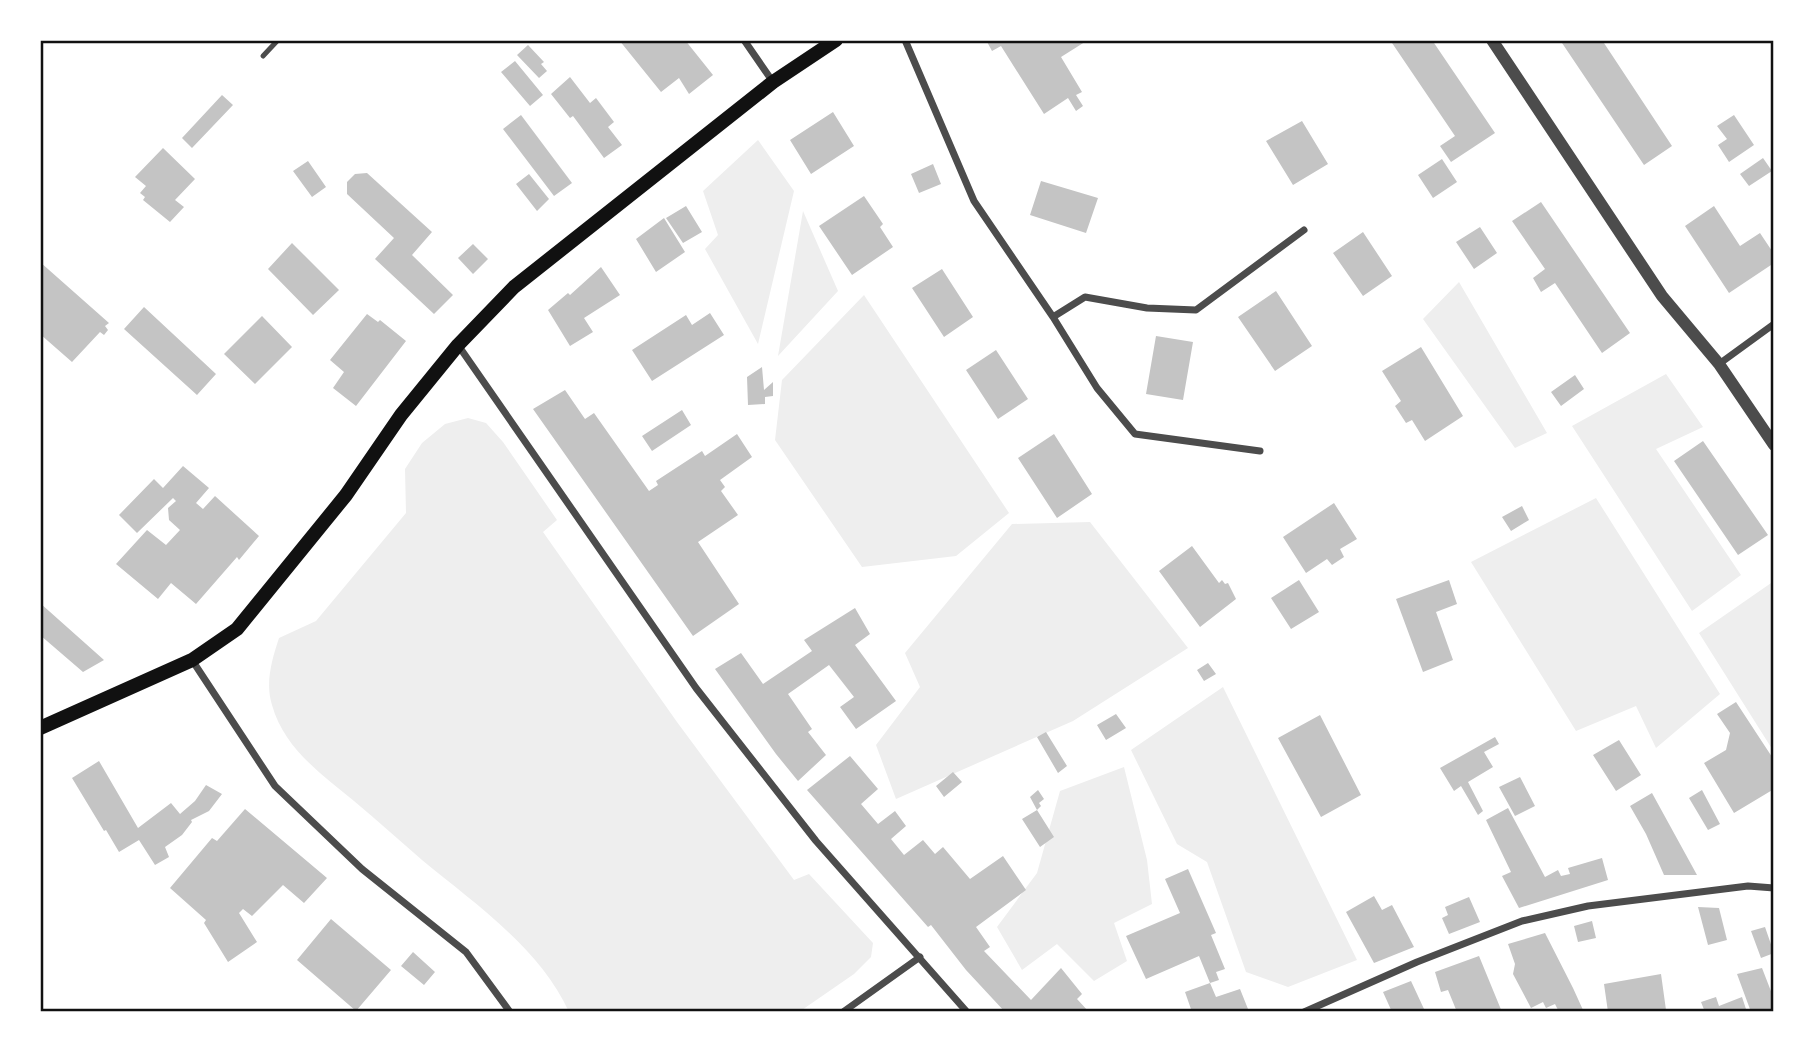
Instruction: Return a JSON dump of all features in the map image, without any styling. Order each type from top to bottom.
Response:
[{"type":"main road","points":[[40,728],[192,660],[237,629],[346,495],[401,415],[458,345],[514,287],[773,82],[836,40]]},
{"type":"street","points":[[744,40],[773,82]]},
{"type":"street","points":[[905,40],[974,201],[1053,317],[1097,388],[1135,433],[1260,452]]},
{"type":"street","points":[[1492,40],[1662,296],[1719,364],[1774,445]]},
{"type":"street","points":[[1053,317],[1085,297],[1147,308],[1196,310],[1304,230]]},
{"type":"street","points":[[1719,364],[1774,324]]},
{"type":"street","points":[[458,345],[696,688],[817,841],[967,1012]]},
{"type":"street","points":[[192,660],[275,786],[362,869],[466,952],[510,1012]]},
{"type":"street","points":[[1304,1012],[1418,962],[1522,922],[1600,904],[1748,886],[1774,888]]},
{"type":"street","points":[[843,1012],[920,957]]},
{"type":"lane","points":[[264,56],[278,40]]},
{"type":"shaded area","points":[[758,140],[794,191],[758,344],[705,249],[718,235],[703,191]]},
{"type":"shaded area","points":[[803,211],[838,291],[778,356]]},
{"type":"shaded area","points":[[1459,282],[1547,433],[1515,448],[1423,319]]},
{"type":"shaded area","points":[[864,295],[1009,513],[956,556],[862,567],[775,440],[782,380]]},
{"type":"shaded area","points":[[1666,374],[1703,427],[1656,449],[1741,575],[1692,611],[1572,426]]},
{"type":"shaded area","points":[[468,418],[486,423],[503,442],[557,520],[543,532],[677,722],[794,880],[809,874],[873,943],[871,957],[854,974],[799,1012],[569,1012],[541,967],[504,928],[317,770],[285,734],[272,705],[269,688],[279,638],[316,621],[406,513],[405,469],[422,443],[445,424]]},
{"type":"shaded area","points":[[1596,498],[1720,694],[1656,748],[1636,706],[1576,731],[1471,562]]},
{"type":"shaded area","points":[[1090,522],[1188,648],[1073,721],[896,799],[876,745],[920,687],[905,653],[1012,524]]},
{"type":"shaded area","points":[[1774,581],[1774,752],[1699,633]]},
{"type":"shaded area","points":[[1223,687],[1357,960],[1288,987],[1246,972],[1207,862],[1177,844],[1131,750]]},
{"type":"shaded area","points":[[1124,767],[1147,860],[1152,904],[1114,923],[1127,961],[1094,981],[1057,944],[1022,970],[997,927],[1037,873],[1060,791]]},
{"type":"building","points":[[619,40],[685,40],[713,75],[689,94],[679,78],[661,92]]},
{"type":"building","points":[[986,40],[1088,40],[1061,57],[1082,92],[1076,95],[1083,106],[1076,111],[1068,98],[1044,114],[1001,46],[992,51]]},
{"type":"building","points":[[1390,40],[1432,40],[1495,133],[1451,162],[1440,146],[1455,136]]},
{"type":"building","points":[[1560,40],[1602,40],[1672,146],[1644,165]]},
{"type":"building","points":[[528,45],[544,62],[541,64],[547,71],[539,78],[517,55]]},
{"type":"building","points":[[515,61],[543,95],[530,106],[501,72]]},
{"type":"building","points":[[570,77],[590,103],[596,98],[614,122],[608,127],[622,145],[604,158],[573,116],[570,118],[551,94]]},
{"type":"building","points":[[222,95],[233,105],[192,148],[182,138]]},
{"type":"building","points":[[833,112],[854,146],[811,174],[790,140]]},
{"type":"building","points":[[521,115],[572,183],[554,196],[503,129]]},
{"type":"building","points":[[1734,115],[1754,145],[1729,162],[1718,145],[1727,139],[1717,126]]},
{"type":"building","points":[[1302,121],[1328,164],[1293,185],[1266,141]]},
{"type":"building","points":[[163,148],[195,179],[175,200],[184,207],[170,222],[143,200],[145,197],[140,193],[146,186],[135,177]]},
{"type":"building","points":[[1763,158],[1772,171],[1749,186],[1740,174]]},
{"type":"building","points":[[1442,159],[1457,182],[1433,198],[1418,175]]},
{"type":"building","points":[[308,161],[326,187],[312,197],[293,171]]},
{"type":"building","points":[[933,164],[941,184],[919,193],[911,174]]},
{"type":"building","points":[[367,173],[432,232],[412,255],[453,295],[434,314],[375,259],[394,238],[347,194],[347,182],[355,174]]},
{"type":"building","points":[[529,174],[549,199],[537,211],[516,184]]},
{"type":"building","points":[[1041,181],[1098,198],[1086,233],[1030,215]]},
{"type":"building","points":[[864,196],[883,224],[880,227],[893,247],[852,275],[819,226]]},
{"type":"building","points":[[1541,202],[1630,333],[1602,353],[1555,283],[1541,292],[1533,278],[1545,269],[1512,221]]},
{"type":"building","points":[[686,206],[702,232],[683,243],[666,218]]},
{"type":"building","points":[[1714,206],[1740,246],[1760,233],[1774,254],[1774,263],[1729,293],[1685,226]]},
{"type":"building","points":[[664,218],[685,252],[656,272],[636,239]]},
{"type":"building","points":[[1480,227],[1497,253],[1474,269],[1456,242]]},
{"type":"building","points":[[1363,232],[1392,276],[1363,296],[1333,253]]},
{"type":"building","points":[[292,243],[339,290],[313,315],[268,269]]},
{"type":"building","points":[[473,244],[488,259],[473,274],[458,258]]},
{"type":"building","points":[[40,262],[109,323],[105,326],[108,330],[104,335],[100,332],[72,362],[40,334]]},
{"type":"building","points":[[601,267],[620,295],[584,318],[593,332],[570,346],[548,310],[568,293],[570,295]]},
{"type":"building","points":[[942,269],[973,317],[944,337],[912,288]]},
{"type":"building","points":[[1276,291],[1312,346],[1275,371],[1238,317]]},
{"type":"building","points":[[144,307],[216,374],[197,395],[124,329]]},
{"type":"building","points":[[710,313],[724,335],[652,381],[632,350],[686,315],[692,325]]},
{"type":"building","points":[[367,314],[378,322],[380,320],[406,341],[356,406],[333,388],[344,372],[330,360]]},
{"type":"building","points":[[262,316],[292,347],[255,384],[224,354]]},
{"type":"building","points":[[1156,336],[1193,342],[1183,400],[1146,394]]},
{"type":"building","points":[[1421,347],[1463,416],[1425,441],[1412,420],[1406,423],[1395,406],[1401,401],[1382,371]]},
{"type":"building","points":[[996,350],[1028,399],[998,419],[966,370]]},
{"type":"building","points":[[762,367],[764,390],[773,382],[773,396],[765,397],[765,404],[748,405],[747,377]]},
{"type":"building","points":[[1575,375],[1584,389],[1561,406],[1551,392]]},
{"type":"building","points":[[565,390],[585,419],[594,413],[649,491],[658,485],[656,481],[702,451],[705,456],[737,434],[752,457],[720,480],[725,487],[721,491],[738,515],[698,542],[739,604],[693,636],[533,409]]},
{"type":"building","points":[[682,410],[691,425],[652,451],[642,436]]},
{"type":"building","points":[[1054,434],[1092,494],[1057,518],[1018,458]]},
{"type":"building","points":[[1703,441],[1768,535],[1738,555],[1674,461]]},
{"type":"building","points":[[183,466],[209,488],[196,503],[203,509],[215,496],[259,536],[196,604],[171,583],[158,599],[116,564],[147,530],[166,545],[180,530],[169,520],[168,508],[176,501],[173,498],[137,533],[119,515],[154,479],[163,488]]},
{"type":"building","points":[[1334,503],[1357,539],[1340,549],[1344,557],[1332,565],[1327,559],[1306,573],[1283,537]]},
{"type":"building","points":[[1522,506],[1529,520],[1511,531],[1502,517]]},
{"type":"building","points":[[1192,546],[1219,583],[1222,580],[1225,584],[1228,583],[1236,599],[1200,627],[1159,571]]},
{"type":"building","points":[[1299,580],[1319,612],[1291,629],[1271,598]]},
{"type":"building","points":[[1449,580],[1457,604],[1436,612],[1453,660],[1423,672],[1396,599]]},
{"type":"building","points":[[40,603],[104,660],[83,672],[40,635]]},
{"type":"building","points":[[855,608],[870,634],[855,645],[896,701],[856,729],[840,707],[854,697],[829,665],[788,694],[812,729],[808,732],[826,755],[798,781],[715,669],[741,653],[763,684],[812,651],[804,640]]},
{"type":"building","points":[[1208,663],[1216,674],[1204,681],[1197,670]]},
{"type":"building","points":[[1736,702],[1774,760],[1774,789],[1734,813],[1704,763],[1726,750],[1730,733],[1717,714]]},
{"type":"building","points":[[1116,714],[1126,728],[1106,740],[1097,725]]},
{"type":"building","points":[[1320,715],[1361,795],[1321,817],[1278,738]]},
{"type":"building","points":[[1046,732],[1067,766],[1058,773],[1037,737]]},
{"type":"building","points":[[1495,737],[1499,744],[1484,752],[1493,767],[1468,782],[1483,811],[1478,815],[1461,786],[1454,791],[1440,768]]},
{"type":"building","points":[[1619,740],[1641,775],[1616,791],[1593,755]]},
{"type":"building","points":[[850,756],[878,789],[861,804],[878,824],[895,811],[906,826],[891,839],[904,855],[923,840],[935,854],[943,847],[970,879],[1003,856],[1026,890],[976,927],[990,947],[984,951],[1031,1000],[1061,968],[1082,994],[1077,999],[1089,1012],[1005,1012],[966,970],[931,925],[928,927],[807,790]]},
{"type":"building","points":[[99,761],[138,828],[171,803],[180,814],[195,801],[206,785],[222,794],[209,811],[191,820],[182,835],[165,847],[169,857],[155,865],[139,840],[119,852],[72,778]]},
{"type":"building","points":[[953,772],[962,782],[944,797],[936,786]]},
{"type":"building","points":[[1520,777],[1535,806],[1515,816],[1499,787]]},
{"type":"building","points":[[1038,790],[1044,799],[1037,810],[1030,797]]},
{"type":"building","points":[[1702,790],[1720,824],[1708,830],[1689,798]]},
{"type":"building","points":[[1652,793],[1697,875],[1664,875],[1630,806]]},
{"type":"building","points":[[1508,808],[1545,877],[1558,870],[1561,876],[1570,874],[1568,868],[1602,858],[1608,880],[1519,908],[1502,876],[1511,872],[1486,820]]},
{"type":"building","points":[[245,809],[327,878],[304,903],[283,885],[252,916],[243,909],[239,913],[257,942],[228,962],[204,923],[206,920],[170,888],[212,838],[217,841]]},
{"type":"building","points":[[1037,810],[1054,837],[1040,847],[1022,819]]},
{"type":"building","points":[[1188,869],[1216,933],[1211,935],[1225,969],[1216,972],[1219,980],[1210,983],[1199,956],[1146,979],[1126,936],[1180,913],[1165,879]]},
{"type":"building","points":[[1374,896],[1382,910],[1392,905],[1414,947],[1374,963],[1346,912]]},
{"type":"building","points":[[1469,897],[1480,922],[1449,934],[1442,918],[1448,915],[1445,907]]},
{"type":"building","points":[[1698,907],[1719,908],[1727,940],[1708,945]]},
{"type":"building","points":[[331,919],[391,970],[356,1011],[297,960]]},
{"type":"building","points":[[1592,921],[1596,938],[1578,942],[1574,926]]},
{"type":"building","points":[[1765,927],[1774,953],[1761,958],[1751,931]]},
{"type":"building","points":[[1545,933],[1583,1010],[1559,1012],[1555,1004],[1546,1008],[1543,1002],[1531,1008],[1513,974],[1515,964],[1508,944]]},
{"type":"building","points":[[413,952],[435,972],[424,985],[401,966]]},
{"type":"building","points":[[1479,956],[1502,1012],[1457,1012],[1448,990],[1441,992],[1435,972]]},
{"type":"building","points":[[1762,968],[1774,999],[1774,1009],[1751,1012],[1737,974]]},
{"type":"building","points":[[1661,974],[1666,1010],[1608,1012],[1604,984]]},
{"type":"building","points":[[1411,981],[1424,1009],[1422,1012],[1392,1012],[1383,992]]},
{"type":"building","points":[[1210,983],[1216,997],[1240,989],[1248,1009],[1240,1012],[1192,1012],[1185,992]]},
{"type":"building","points":[[1716,997],[1719,1006],[1742,997],[1747,1012],[1705,1012],[1701,1002]]}]
